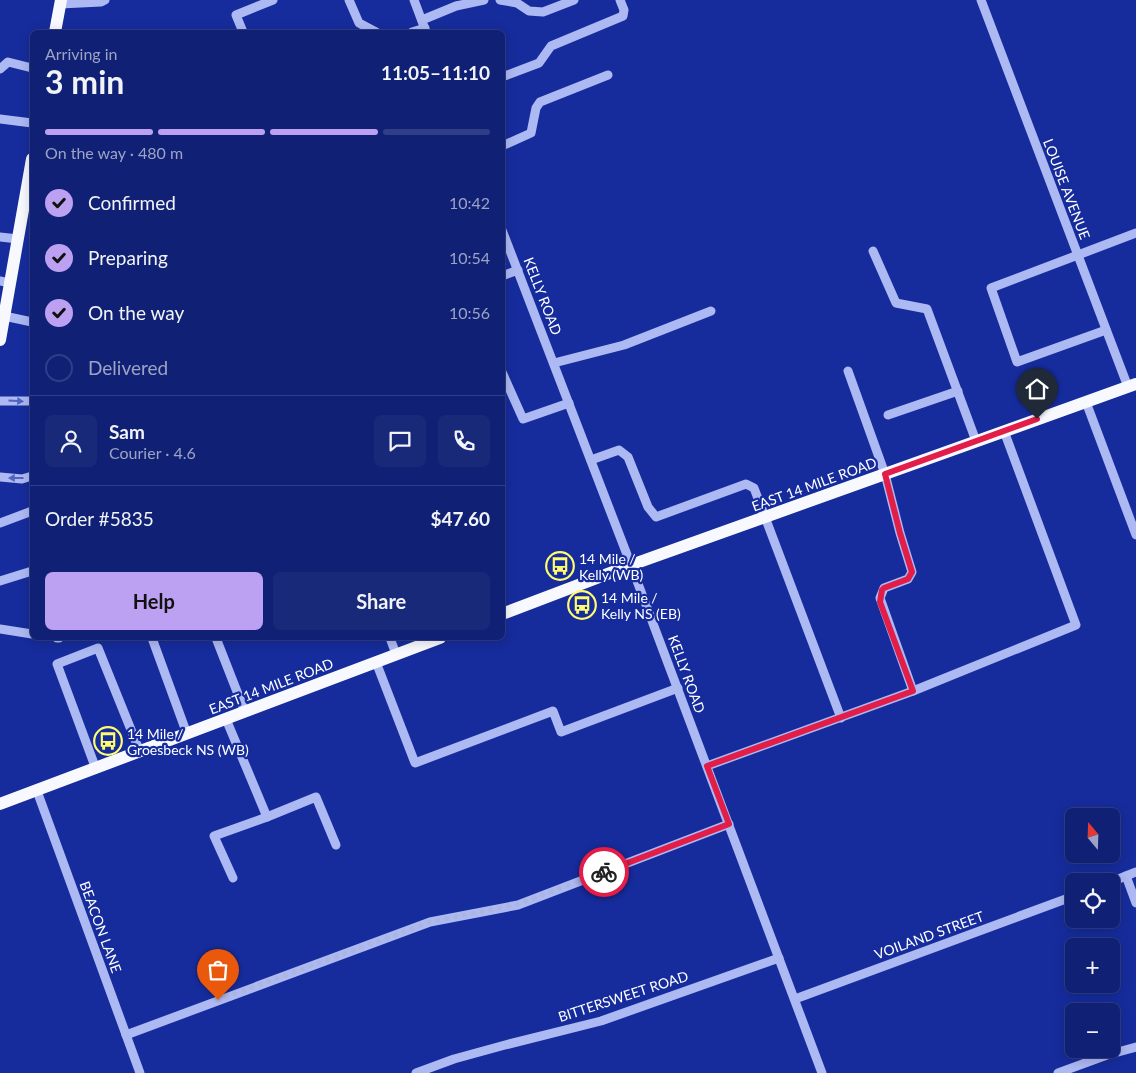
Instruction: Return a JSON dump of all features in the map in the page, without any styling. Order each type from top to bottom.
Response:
[{"type":"main road","points":[[55,30],[61,2]]},
{"type":"main road","points":[[0,340],[4,316],[5,282],[18,240],[30,171]]},
{"type":"main road","name":"EAST 14 MILE ROAD","points":[[505,613],[632,565],[1132,385]]},
{"type":"main road","name":"EAST 14 MILE ROAD","points":[[0,804],[434,640]]},
{"type":"street","points":[[61,2],[100,2],[105,0]]},
{"type":"street","points":[[242,30],[236,15],[273,0]]},
{"type":"street","points":[[349,0],[359,23],[372,30]]},
{"type":"street","points":[[414,0],[424,27],[456,6],[484,0]]},
{"type":"street","points":[[500,0],[517,3],[529,12],[543,12],[574,0]]},
{"type":"street","points":[[505,76],[538,63],[551,46],[623,16],[624,10],[620,0]]},
{"type":"street","name":"LOUISE AVENUE","points":[[980,0],[1106,330],[1132,385]]},
{"type":"street","points":[[0,69],[8,62],[30,68]]},
{"type":"street","points":[[505,145],[531,133],[536,108],[540,102],[608,76]]},
{"type":"street","points":[[0,119],[30,123]]},
{"type":"street","points":[[1106,330],[1017,362],[991,288],[1136,233]]},
{"type":"street","points":[[0,237],[18,240]]},
{"type":"street","name":"KELLY ROAD","points":[[505,238],[632,565],[822,1073]]},
{"type":"street","points":[[873,251],[896,303],[928,309],[976,441]]},
{"type":"street","points":[[505,275],[518,270]]},
{"type":"street","points":[[554,364],[624,345],[711,311]]},
{"type":"street","points":[[4,316],[30,322]]},
{"type":"street","points":[[848,371],[885,474],[912,572],[908,579],[884,588],[880,602],[913,691]]},
{"type":"street","points":[[505,379],[522,419],[569,403]]},
{"type":"street","points":[[888,415],[958,391]]},
{"type":"street","points":[[0,401],[30,401]]},
{"type":"street","points":[[1086,402],[1136,535]]},
{"type":"street","points":[[707,766],[913,691],[1076,625],[1004,431]]},
{"type":"street","points":[[591,460],[619,450],[628,457],[648,507],[656,517],[746,484],[754,488],[841,718]]},
{"type":"street","points":[[0,478],[22,479],[30,477]]},
{"type":"street","points":[[0,522],[30,512]]},
{"type":"street","points":[[0,582],[30,571]]},
{"type":"street","points":[[0,629],[30,634]]},
{"type":"street","points":[[153,640],[187,734]]},
{"type":"street","points":[[217,640],[245,712]]},
{"type":"street","points":[[391,640],[396,654]]},
{"type":"street","points":[[96,769],[57,664],[98,648],[140,752]]},
{"type":"street","points":[[376,662],[415,763],[553,711],[561,732],[678,688]]},
{"type":"street","points":[[226,719],[266,816]]},
{"type":"street","name":"BEACON LANE","points":[[37,791],[140,1073]]},
{"type":"street","points":[[233,878],[214,836],[316,797],[336,845]]},
{"type":"street","points":[[126,1035],[430,922],[518,904],[729,824]]},
{"type":"street","points":[[1120,878],[1136,872]]},
{"type":"street","points":[[1126,876],[1136,903]]},
{"type":"street","name":"VOILAND STREET","points":[[795,1000],[1065,899]]},
{"type":"street","name":"BITTERSWEET ROAD","points":[[416,1073],[454,1059],[496,1047],[600,1021],[779,958]]},
{"type":"street","points":[[1058,1073],[1107,1055],[1136,1047]]},
{"type":"way so far","points":[[218,1000],[430,922],[518,904],[604,872]]},
{"type":"place","name":"14 Mile / Kelly (WB)","points":[[560,566]]},
{"type":"place","name":"14 Mile / Kelly NS (EB)","points":[[582,605]]},
{"type":"place","name":"14 Mile / Groesbeck NS (WB)","points":[[108,741]]},
{"type":"route","points":[[604,872],[729,824],[707,766],[913,691],[880,602],[884,588],[908,579],[912,572],[885,474],[1037,419]]}]
